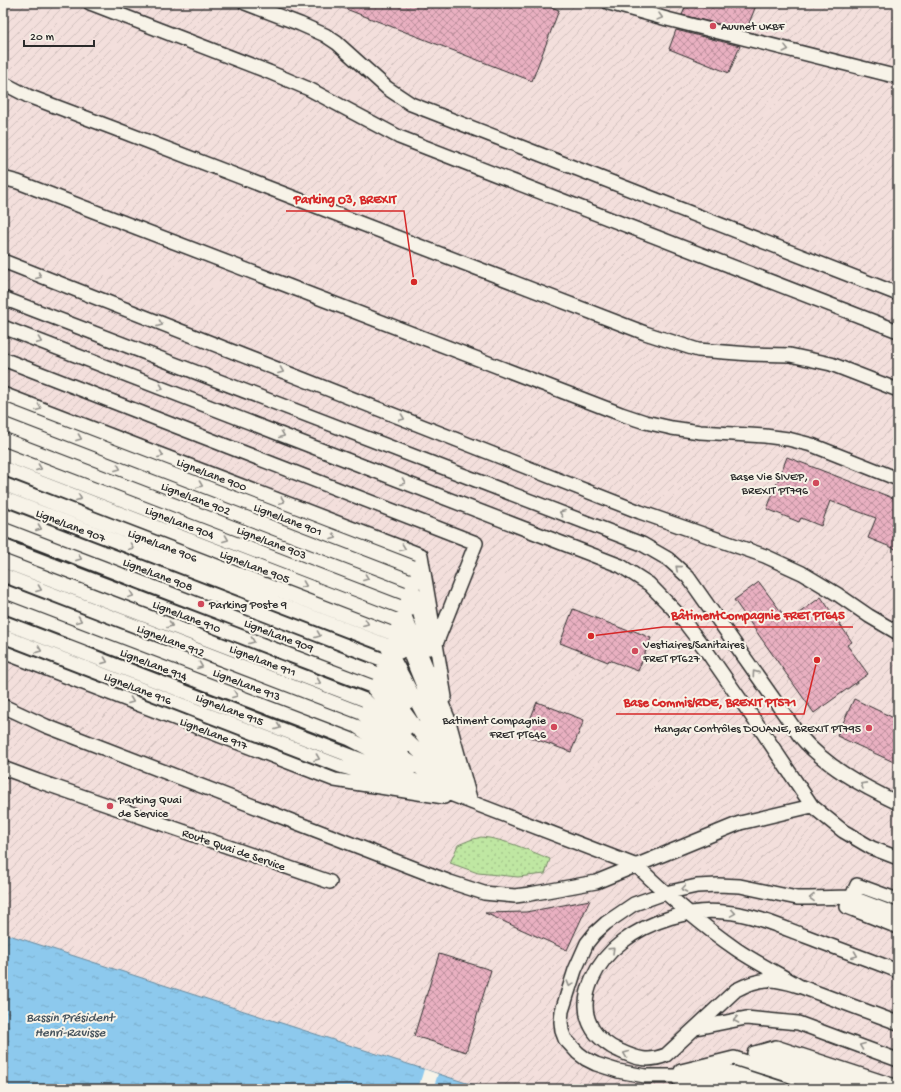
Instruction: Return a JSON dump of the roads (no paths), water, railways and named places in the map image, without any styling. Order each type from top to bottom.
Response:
[{"type":"lane","points":[[90,3],[269,72],[309,89],[399,137],[898,331]]},
{"type":"lane","points":[[245,3],[300,24],[337,42],[387,88],[411,104],[898,294]]},
{"type":"lane","points":[[609,3],[898,77]]},
{"type":"lane","points":[[5,85],[28,96],[645,333],[698,350],[796,356],[831,364],[898,390]]},
{"type":"lane","points":[[3,173],[18,182]]},
{"type":"lane","points":[[3,178],[18,182],[621,414],[645,422],[672,428],[788,439],[812,445],[898,479]]},
{"type":"lane","points":[[3,261],[640,512],[765,556],[802,573],[898,633]]},
{"type":"lane","points":[[3,298],[642,544],[678,567],[688,577],[799,735],[807,744],[841,772],[898,803]]},
{"type":"lane","points":[[3,327],[621,566],[649,584],[679,615],[708,652],[812,806],[843,831],[872,848],[898,858]]},
{"type":"lane","points":[[3,359],[476,543],[436,644],[448,718],[471,802],[637,866],[665,893],[689,913],[737,949],[799,986]]},
{"type":"lane","name":"Ligne/Lane 900","points":[[3,394],[421,555],[436,644]]},
{"type":"lane","name":"Ligne/Lane 901","points":[[3,409],[416,568],[448,718]]},
{"type":"lane","name":"Ligne/Lane 902","points":[[3,424],[411,581],[448,718]]},
{"type":"lane","name":"Ligne/Lane 903","points":[[3,439],[406,594],[448,718]]},
{"type":"lane","name":"Ligne/Lane 904","points":[[3,454],[401,607],[448,718]]},
{"type":"lane","name":"Ligne/Lane 905","points":[[3,468],[396,620],[471,802]]},
{"type":"lane","name":"Ligne/Lane 906","points":[[3,484],[391,633],[471,802]]},
{"type":"lane","name":"Ligne/Lane 907","points":[[3,498],[386,645],[471,802]]},
{"type":"lane","name":"Ligne/Lane 908","points":[[3,514],[381,659],[471,802]]},
{"type":"lane","name":"Ligne/Lane 909","points":[[3,529],[376,673],[471,802]]},
{"type":"lane","name":"Ligne/Lane 910","points":[[3,546],[371,686],[471,802]]},
{"type":"lane","name":"Ligne/Lane 911","points":[[3,561],[365,700],[471,802]]},
{"type":"lane","name":"Ligne/Lane 912","points":[[3,575],[361,713],[471,802]]},
{"type":"lane","name":"Ligne/Lane 913","points":[[3,590],[356,726],[471,802]]},
{"type":"lane","name":"Ligne/Lane 914","points":[[3,606],[350,739],[471,802]]},
{"type":"lane","name":"Ligne/Lane 915","points":[[3,622],[471,802]]},
{"type":"lane","name":"Ligne/Lane 916","points":[[3,636],[340,766],[471,802]]},
{"type":"lane","name":"Ligne/Lane 917","points":[[3,652],[335,780],[471,802]]},
{"type":"lane","points":[[3,706],[46,726],[450,882],[484,893],[515,896],[596,882],[740,823],[812,806]]},
{"type":"lane","points":[[3,714],[46,726]]},
{"type":"lane","name":"Route Quai de Service","points":[[3,768],[330,882]]},
{"type":"lane","points":[[748,1089],[707,1076],[646,1076],[630,1074],[606,1068],[586,1059],[578,1053],[565,1039],[562,1026],[562,1011],[574,970],[595,932],[634,904],[665,893],[697,886],[740,886],[797,898],[852,896],[898,900]]},
{"type":"lane","points":[[852,896],[898,914]]},
{"type":"lane","points":[[852,896],[898,927]]},
{"type":"lane","points":[[658,1058],[639,1058],[616,1050],[606,1043],[591,1026],[586,1010],[590,983],[594,973],[602,962],[611,951],[622,942],[635,933],[654,924],[689,913],[707,911],[724,912],[756,918],[898,971]]},
{"type":"lane","points":[[630,1074],[666,1054],[736,990],[750,983],[761,980],[786,981],[898,1023]]},
{"type":"lane","points":[[696,1028],[746,1018],[798,1023],[898,1060]]},
{"type":"lane","points":[[660,1076],[776,1047],[898,1087]]},
{"type":"lane","points":[[755,1053],[867,1089]]},
{"type":"lane","points":[[734,1058],[832,1089]]},
{"type":"lane","points":[[660,1076],[721,1069],[783,1089]]},
{"type":"lane","points":[[660,1076],[709,1089]]},
{"type":"water","name":"Bassin Président Henri-Ravisse","points":[[3,933],[485,1089],[3,1089]]},
{"type":"place","name":"Auvnet UKBF","points":[[713,26]]},
{"type":"place","name":"Parking O3, BREXIT","points":[[414,282]]},
{"type":"place","name":"Base Vie SIVEP, BREXIT PT796","points":[[816,483]]},
{"type":"place","name":"Parking Poste 9","points":[[201,604]]},
{"type":"place","name":"BâtimentCompagnie FRET PT645","points":[[591,636]]},
{"type":"place","name":"Vestiaires/Sanitaires FRET PT627","points":[[635,651]]},
{"type":"place","name":"Base Commis/RDE, BREXIT PT571","points":[[817,660]]},
{"type":"place","name":"Batiment Compagnie FRET PT646","points":[[554,727]]},
{"type":"place","name":"Hangar Contrôles DOUANE, BREXIT PT795","points":[[869,728]]},
{"type":"place","name":"Parking Quai de Service","points":[[110,806]]}]
